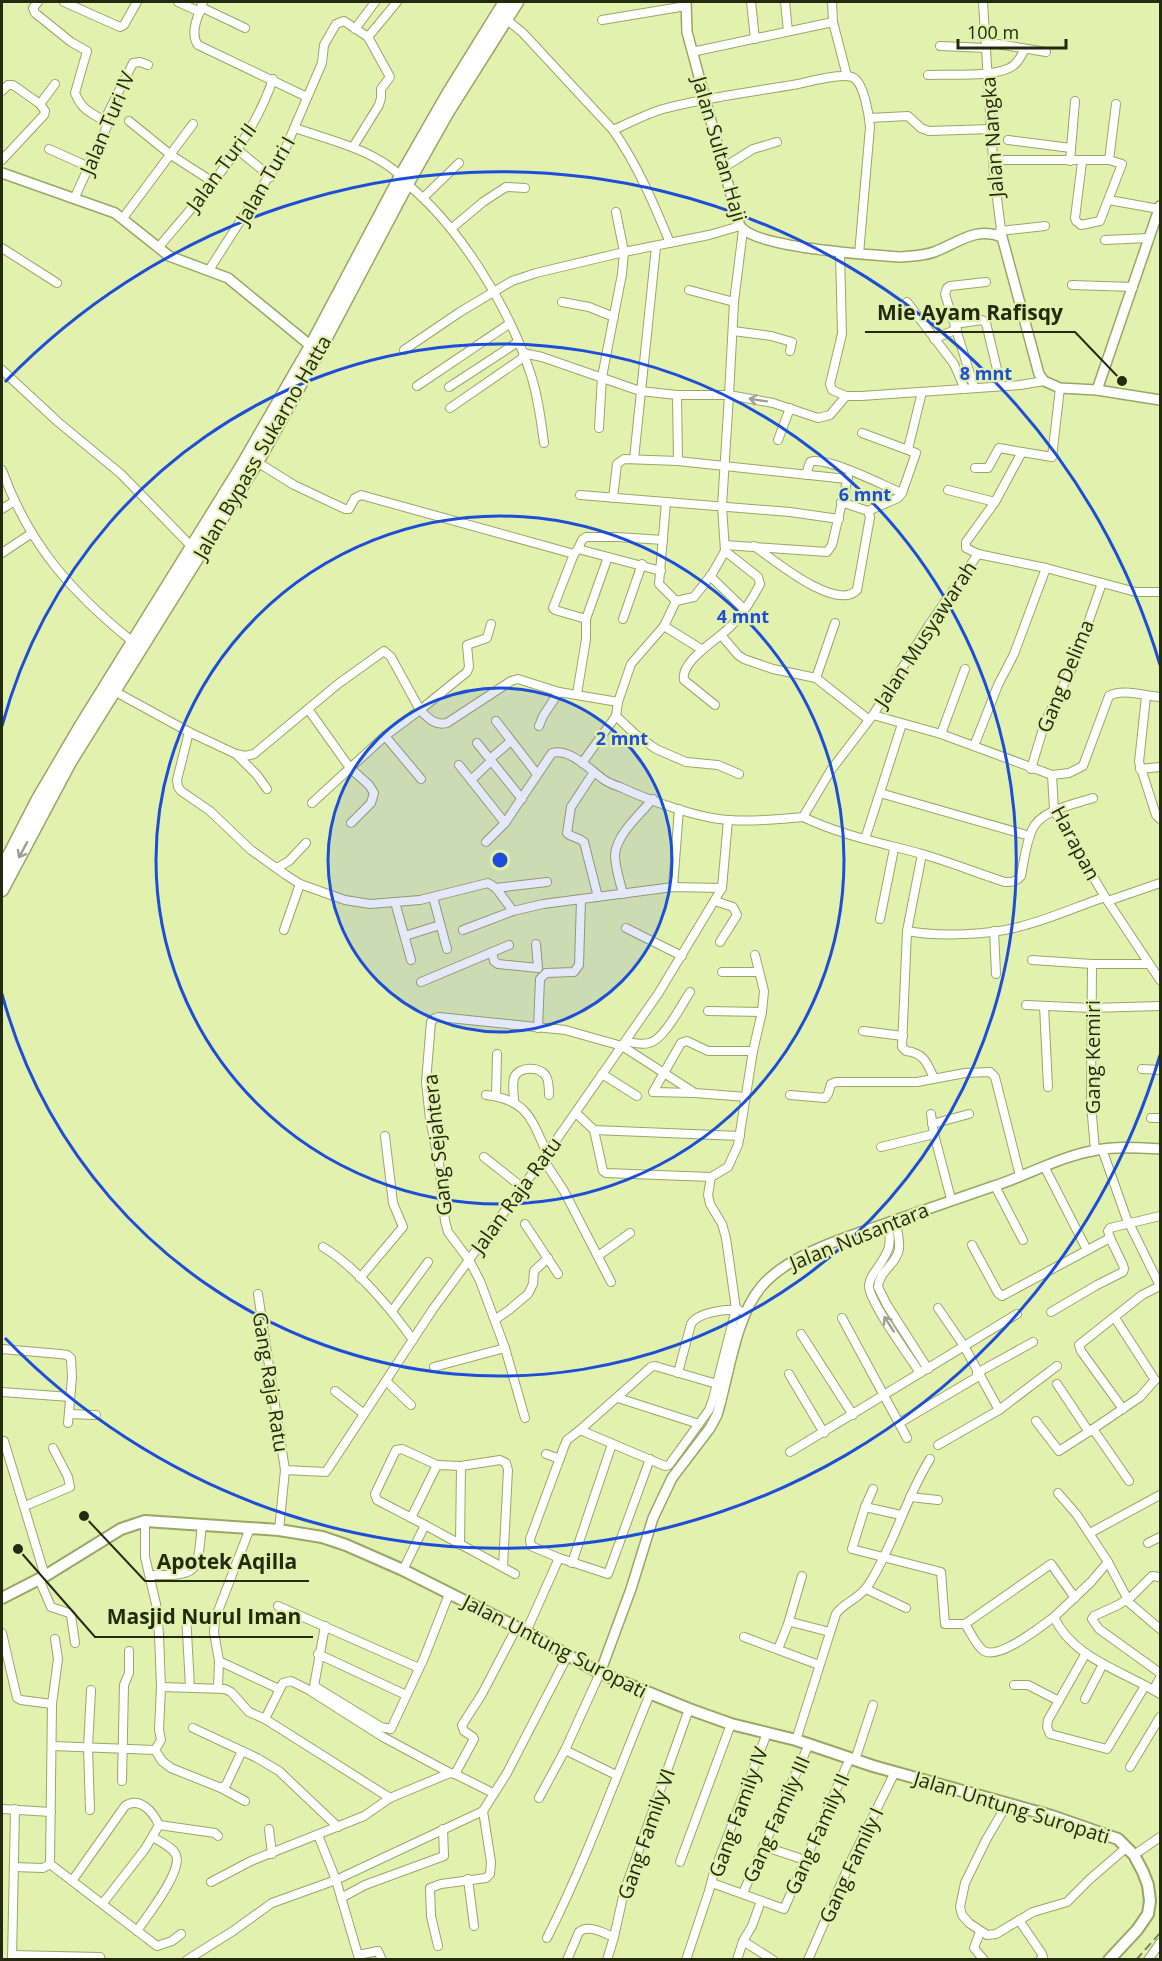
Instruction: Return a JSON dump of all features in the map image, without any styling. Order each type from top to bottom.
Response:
[{"type":"highway","name":"Jalan Bypass Sukarno Hatta","points":[[2,869],[45,787],[193,548],[311,346],[404,180],[447,113],[502,8],[517,2]]},
{"type":"highway","name":"Jalan Bypass Sukarno Hatta","points":[[2,890],[70,762],[257,462],[321,347],[404,180]]},
{"type":"main road","name":"Jalan Untung Suropati","points":[[2,1598],[42,1577],[121,1529],[145,1521],[279,1530],[322,1537],[403,1570],[600,1673],[689,1709],[731,1724],[796,1740],[895,1772],[1105,1833],[1118,1839],[1130,1851],[1148,1886],[1150,1901],[1148,1914],[1137,1930],[1109,1959]]},
{"type":"street","points":[[38,2],[33,8],[35,13],[71,42],[87,51],[75,93],[83,108],[104,121]]},
{"type":"street","points":[[64,2],[120,27],[124,25],[137,2]]},
{"type":"street","points":[[178,2],[201,7],[245,28]]},
{"type":"street","points":[[355,29],[375,2]]},
{"type":"street","points":[[368,37],[397,2]]},
{"type":"street","points":[[751,2],[754,39]]},
{"type":"street","points":[[785,2],[788,31]]},
{"type":"street","points":[[832,2],[833,22],[847,76]]},
{"type":"street","name":"Jalan Nangka","points":[[983,2],[993,160],[1001,234]]},
{"type":"street","points":[[602,20],[686,4]]},
{"type":"street","name":"Jalan Sultan Haji","points":[[686,4],[687,32],[723,168],[742,228],[762,239],[840,252],[916,256],[979,233],[1001,234]]},
{"type":"street","points":[[201,7],[194,31],[196,43],[307,97]]},
{"type":"street","points":[[502,8],[613,130],[653,200],[670,243]]},
{"type":"street","points":[[295,128],[322,63],[324,45],[336,24],[344,21],[368,37],[390,77],[381,89],[379,105],[353,147]]},
{"type":"street","points":[[692,52],[833,22]]},
{"type":"street","points":[[940,46],[986,45],[1046,52]]},
{"type":"street","points":[[928,75],[988,73],[1007,69],[1015,64],[1025,49]]},
{"type":"street","name":"Jalan Turi IV","points":[[75,197],[108,125],[104,121],[133,63],[140,62],[148,65]]},
{"type":"street","points":[[613,130],[661,110],[705,100],[847,76],[854,77],[859,82],[869,118],[859,254]]},
{"type":"street","name":"Jalan Turi II","points":[[158,248],[237,150],[262,108],[273,80]]},
{"type":"street","points":[[40,104],[56,84]]},
{"type":"street","points":[[2,91],[8,85],[13,85],[40,104],[45,111],[44,115],[2,160]]},
{"type":"street","points":[[1070,161],[1076,101]]},
{"type":"street","points":[[1108,160],[1116,104]]},
{"type":"street","points":[[869,118],[908,116],[921,128],[929,130],[991,129]]},
{"type":"street","points":[[129,121],[171,154],[213,182]]},
{"type":"street","points":[[123,218],[193,124]]},
{"type":"street","name":"Jalan Turi I","points":[[209,270],[271,177],[295,128],[353,147],[380,159],[424,197],[452,228],[493,291],[524,355],[536,392],[544,442]]},
{"type":"street","points":[[1008,140],[1071,148]]},
{"type":"street","points":[[723,168],[753,149],[777,142]]},
{"type":"street","points":[[49,149],[89,166]]},
{"type":"street","points":[[237,150],[271,177]]},
{"type":"street","points":[[993,160],[1082,162],[1108,160],[1122,164],[1102,218],[1097,223],[1081,225],[1076,221],[1082,162]]},
{"type":"street","points":[[424,197],[459,163]]},
{"type":"street","points":[[2,173],[107,209],[123,218],[158,248],[177,260],[228,278],[311,346]]},
{"type":"street","points":[[452,228],[483,202],[506,187],[525,188]]},
{"type":"street","points":[[1097,390],[1160,208],[1109,200]]},
{"type":"street","points":[[599,428],[602,377],[622,274],[624,252],[616,212]]},
{"type":"street","points":[[1044,381],[1039,374],[1001,234],[1045,226]]},
{"type":"street","points":[[404,350],[493,291],[512,281],[624,252],[742,228],[734,302],[722,506],[725,548],[710,576],[694,597],[676,602],[664,626],[631,664],[626,672],[616,716],[582,763]]},
{"type":"street","points":[[1105,240],[1149,238]]},
{"type":"street","points":[[634,459],[656,247]]},
{"type":"street","points":[[2,248],[57,284]]},
{"type":"street","points":[[840,252],[842,334],[830,384],[832,390],[846,396],[1020,386],[1044,381],[1060,387],[1161,400]]},
{"type":"street","points":[[974,387],[945,294],[946,288],[986,282]]},
{"type":"street","points":[[1072,285],[1133,286]]},
{"type":"street","points":[[689,291],[734,302]]},
{"type":"street","points":[[562,302],[589,307],[614,317]]},
{"type":"street","points":[[907,302],[959,373],[965,389]]},
{"type":"street","points":[[934,339],[956,327],[982,320],[986,323],[1000,386]]},
{"type":"street","points":[[417,386],[509,324]]},
{"type":"street","points":[[733,331],[765,335],[792,342],[790,351]]},
{"type":"street","points":[[449,387],[518,342]]},
{"type":"street","points":[[450,408],[524,355],[542,357],[640,391],[729,395],[773,403],[812,417],[827,417],[846,396]]},
{"type":"street","points":[[2,370],[58,422],[121,474],[193,548]]},
{"type":"street","points":[[975,468],[988,468],[999,448],[1052,457],[1060,387]]},
{"type":"street","points":[[908,449],[922,392]]},
{"type":"street","points":[[677,394],[678,461]]},
{"type":"street","points":[[778,440],[790,408]]},
{"type":"street","points":[[842,502],[868,510],[898,498],[916,455],[908,449],[896,447],[862,433]]},
{"type":"street","points":[[1022,452],[995,502],[966,542],[968,550],[1136,592],[1161,592]]},
{"type":"street","points":[[613,498],[617,464],[624,459],[678,461],[847,479]]},
{"type":"street","points":[[806,475],[808,465],[813,460],[819,460],[850,470],[902,493]]},
{"type":"street","points":[[257,462],[294,484],[345,509],[349,509],[355,498],[361,495],[576,551],[642,564],[661,571]]},
{"type":"street","points":[[2,470],[13,502],[54,567],[85,601],[133,642]]},
{"type":"street","points":[[725,548],[754,546],[827,552],[832,545],[850,470]]},
{"type":"street","points":[[948,490],[995,502]]},
{"type":"street","points":[[580,495],[790,512],[839,519]]},
{"type":"street","points":[[2,509],[13,502]]},
{"type":"street","points":[[666,502],[660,586],[676,602]]},
{"type":"street","points":[[754,546],[801,579],[832,594],[844,597],[852,595],[857,590],[870,517],[868,510]]},
{"type":"street","points":[[2,553],[32,533]]},
{"type":"street","points":[[586,619],[553,608],[582,540],[586,537],[617,537],[663,540]]},
{"type":"street","points":[[715,705],[683,677],[701,650],[732,626],[759,587],[760,581],[725,548]]},
{"type":"street","points":[[777,562],[783,548]]},
{"type":"street","name":"Jalan Musyawarah","points":[[803,817],[831,770],[870,717],[976,553]]},
{"type":"street","points":[[577,694],[586,639],[586,619],[608,557]]},
{"type":"street","points":[[624,619],[642,564]]},
{"type":"street","points":[[974,746],[998,685],[1014,654],[1046,568]]},
{"type":"street","points":[[710,576],[744,609]]},
{"type":"street","name":"Gang Delima","points":[[1031,769],[1045,722],[1073,666],[1102,583]]},
{"type":"street","points":[[816,678],[835,623]]},
{"type":"street","points":[[312,803],[385,736],[467,672],[469,667],[467,645],[487,638],[491,624]]},
{"type":"street","points":[[664,626],[701,650]]},
{"type":"street","points":[[721,635],[738,656],[773,669],[816,678],[870,717],[941,734],[1052,775]]},
{"type":"street","points":[[114,691],[189,732],[245,756],[254,753],[338,684],[384,651],[392,657],[420,710],[441,725],[511,681],[518,679],[559,692],[618,702]]},
{"type":"street","points":[[941,734],[965,669]]},
{"type":"street","points":[[539,726],[559,692]]},
{"type":"street","name":"Harapan","points":[[1161,697],[1124,693],[1109,696],[1083,766],[1069,773],[1052,775],[1054,810],[1107,899],[1161,980]]},
{"type":"street","points":[[1146,696],[1142,722],[1140,769],[1156,815],[1161,819]]},
{"type":"street","points":[[309,709],[350,768],[369,785],[374,793],[371,803],[351,823]]},
{"type":"street","points":[[616,716],[656,749],[686,762],[718,765],[739,774]]},
{"type":"street","points":[[496,722],[537,774]]},
{"type":"street","points":[[864,839],[902,724]]},
{"type":"street","points":[[189,732],[183,751],[178,787],[210,811],[251,850],[300,884],[345,900],[370,904],[433,897],[481,884],[491,884],[513,911]]},
{"type":"street","points":[[385,736],[421,779]]},
{"type":"street","points":[[471,780],[511,741]]},
{"type":"street","points":[[477,743],[522,799]]},
{"type":"street","points":[[486,842],[505,823],[552,753],[556,752],[561,752],[582,763],[606,781],[679,809],[728,820],[803,817],[894,849],[922,854],[1005,882],[1012,882],[1021,876],[1030,836],[1036,822],[1054,810],[1093,798]]},
{"type":"street","points":[[236,754],[267,789]]},
{"type":"street","points":[[459,765],[505,823]]},
{"type":"street","points":[[1140,769],[1161,767]]},
{"type":"street","points":[[594,772],[571,807],[566,829],[570,837],[579,838],[584,842],[598,897]]},
{"type":"street","points":[[880,793],[1030,836]]},
{"type":"street","points":[[623,894],[616,867],[616,848],[653,799]]},
{"type":"street","points":[[673,887],[679,809]]},
{"type":"street","name":"Jalan Raja Ratu","points":[[285,1470],[326,1472],[433,1309],[625,1045],[722,888],[728,820]]},
{"type":"street","points":[[277,868],[289,861],[306,843]]},
{"type":"street","points":[[879,919],[894,849]]},
{"type":"street","points":[[922,854],[908,931],[903,1049],[906,1052],[914,1052],[923,1056],[934,1078]]},
{"type":"street","points":[[496,888],[547,882]]},
{"type":"street","points":[[908,931],[934,935],[994,931],[1023,926],[1161,883]]},
{"type":"street","points":[[284,930],[300,884]]},
{"type":"street","points":[[463,930],[513,911],[543,904],[673,887],[722,888]]},
{"type":"street","points":[[433,897],[447,949]]},
{"type":"street","points":[[492,952],[494,961],[498,964],[541,971],[574,972],[579,965],[580,900]]},
{"type":"street","points":[[715,901],[733,907],[737,915],[720,942]]},
{"type":"street","points":[[395,902],[411,960]]},
{"type":"street","points":[[405,936],[440,925]]},
{"type":"street","points":[[626,928],[682,956]]},
{"type":"street","points":[[994,931],[996,974]]},
{"type":"street","points":[[536,944],[541,971],[538,1028],[565,1030],[625,1045],[695,1093]]},
{"type":"street","points":[[420,982],[509,945]]},
{"type":"street","points":[[576,1113],[594,1130],[603,1171],[606,1173],[711,1177],[729,1167],[735,1157],[740,1136],[753,1051],[762,1012],[764,991],[755,955]]},
{"type":"street","points":[[1032,960],[1092,964],[1149,964]]},
{"type":"street","name":"Gang Kemiri","points":[[1092,964],[1091,1104],[1098,1149],[1129,1223],[1160,1286]]},
{"type":"street","points":[[722,972],[758,972]]},
{"type":"street","points":[[625,1045],[650,1043],[657,1039],[674,1018],[690,992]]},
{"type":"street","points":[[1026,1005],[1091,1008],[1161,1006]]},
{"type":"street","points":[[1044,1006],[1048,1086]]},
{"type":"street","points":[[708,1011],[762,1012]]},
{"type":"street","name":"Gang Sejahtera","points":[[525,1418],[496,1319],[469,1260],[448,1232],[426,1082],[431,1022],[435,1018],[538,1028]]},
{"type":"street","points":[[863,1031],[903,1036]]},
{"type":"street","points":[[746,1097],[653,1092],[684,1041],[708,1050],[753,1051]]},
{"type":"street","points":[[496,1096],[497,1054]]},
{"type":"street","points":[[514,1101],[514,1077],[523,1069],[537,1070],[544,1074],[547,1078],[549,1095]]},
{"type":"street","points":[[1142,1069],[1161,1070]]},
{"type":"street","points":[[790,1095],[825,1098],[831,1084],[836,1082],[917,1082],[990,1072],[995,1077],[1020,1176]]},
{"type":"street","points":[[602,1074],[637,1096]]},
{"type":"street","points":[[486,1095],[514,1101],[529,1116],[545,1156],[611,1282]]},
{"type":"street","points":[[931,1114],[951,1200]]},
{"type":"street","points":[[932,1124],[969,1114]]},
{"type":"street","points":[[1151,1118],[1161,1118]]},
{"type":"street","points":[[594,1130],[740,1136]]},
{"type":"street","points":[[881,1147],[934,1134]]},
{"type":"street","points":[[360,1278],[403,1227],[393,1203],[385,1136]]},
{"type":"street","name":"Jalan Nusantara","points":[[600,1673],[631,1589],[653,1518],[672,1478],[717,1415],[741,1310],[782,1267],[866,1229],[995,1186],[1064,1158],[1098,1149],[1161,1149]]},
{"type":"street","points":[[484,1157],[523,1188]]},
{"type":"street","points":[[1044,1166],[1087,1250]]},
{"type":"street","points":[[580,1430],[665,1466],[669,1465],[709,1410],[741,1310],[722,1224],[710,1204],[708,1195],[711,1177]]},
{"type":"street","points":[[995,1186],[1023,1240]]},
{"type":"street","points":[[1050,1312],[1123,1272],[1123,1265],[1110,1238],[1108,1231],[1110,1228],[1161,1216]]},
{"type":"street","points":[[891,1222],[889,1250],[870,1280],[868,1288],[879,1310],[924,1371]]},
{"type":"street","points":[[525,1224],[558,1274]]},
{"type":"street","points":[[598,1256],[630,1233]]},
{"type":"street","points":[[972,1245],[998,1293],[1002,1296],[1110,1238]]},
{"type":"street","points":[[323,1247],[333,1253],[360,1278],[392,1311],[414,1340]]},
{"type":"street","points":[[496,1319],[528,1293],[536,1269],[548,1258]]},
{"type":"street","points":[[392,1311],[428,1262]]},
{"type":"street","points":[[1123,1409],[1079,1347],[1081,1342],[1142,1295],[1160,1286]]},
{"type":"street","name":"Gang Raja Ratu","points":[[258,1294],[285,1470]]},
{"type":"street","points":[[938,1308],[964,1346],[999,1410]]},
{"type":"street","points":[[678,1373],[694,1319],[704,1315],[741,1310]]},
{"type":"street","points":[[790,1452],[1017,1314]]},
{"type":"street","points":[[842,1318],[908,1438]]},
{"type":"street","points":[[1036,1421],[1059,1451],[1140,1397],[1158,1380],[1115,1318]]},
{"type":"street","points":[[801,1334],[853,1415]]},
{"type":"street","points":[[901,1422],[1033,1342]]},
{"type":"street","points":[[434,1367],[505,1348]]},
{"type":"street","points":[[2,1349],[68,1355],[72,1366],[68,1418],[96,1415]]},
{"type":"street","points":[[650,1459],[608,1574],[533,1548],[530,1543],[567,1440],[651,1367],[659,1366],[717,1384]]},
{"type":"street","points":[[938,1445],[999,1410],[1057,1366]]},
{"type":"street","points":[[789,1374],[824,1433]]},
{"type":"street","points":[[386,1381],[411,1405]]},
{"type":"street","points":[[1057,1384],[1129,1481]]},
{"type":"street","points":[[336,1391],[364,1414]]},
{"type":"street","points":[[2,1392],[70,1397]]},
{"type":"street","points":[[618,1398],[699,1424]]},
{"type":"street","points":[[4,1441],[25,1506],[51,1607],[71,1615],[75,1643]]},
{"type":"street","points":[[572,1563],[612,1444]]},
{"type":"street","points":[[25,1506],[70,1487],[68,1477],[53,1448]]},
{"type":"street","points":[[503,1567],[508,1470],[506,1464],[500,1460],[493,1460],[461,1466],[437,1465],[402,1449],[393,1452],[375,1497],[377,1500],[515,1574]]},
{"type":"street","points":[[546,1454],[560,1459]]},
{"type":"street","points":[[796,1740],[839,1609],[859,1597],[866,1589],[885,1557],[901,1515],[930,1459]]},
{"type":"street","points":[[411,1518],[437,1465]]},
{"type":"street","points":[[460,1545],[461,1466]]},
{"type":"street","points":[[279,1530],[285,1470]]},
{"type":"street","points":[[873,1490],[864,1507],[852,1549],[940,1572],[944,1623],[965,1624],[1050,1564],[1075,1598]]},
{"type":"street","points":[[1058,1493],[1108,1562],[1126,1598],[1161,1629]]},
{"type":"street","points":[[1089,1533],[1161,1495]]},
{"type":"street","points":[[910,1497],[938,1500]]},
{"type":"street","points":[[864,1507],[901,1515]]},
{"type":"street","points":[[145,1521],[145,1557],[158,1624],[161,1687],[161,1740],[155,1750]]},
{"type":"street","points":[[150,1575],[179,1576],[187,1574],[194,1568],[198,1561],[202,1524]]},
{"type":"street","points":[[403,1570],[425,1525]]},
{"type":"street","points":[[218,1688],[219,1661],[214,1632],[215,1618],[249,1528]]},
{"type":"street","points":[[1148,1544],[1161,1537]]},
{"type":"street","points":[[211,1882],[251,1861],[364,1816],[390,1798],[452,1773],[474,1739],[464,1731],[462,1725],[521,1630],[559,1558]]},
{"type":"street","points":[[965,1624],[984,1650],[995,1652],[1010,1647],[1054,1617],[1108,1562]]},
{"type":"street","points":[[778,1649],[802,1576]]},
{"type":"street","points":[[1161,1577],[1152,1576],[1126,1598],[1094,1616],[1093,1621],[1099,1629],[1161,1673]]},
{"type":"street","points":[[866,1589],[906,1608]]},
{"type":"street","points":[[325,1626],[318,1654],[314,1683],[316,1688],[384,1729],[392,1729],[449,1594]]},
{"type":"street","points":[[278,1606],[419,1668]]},
{"type":"street","points":[[186,1614],[190,1687]]},
{"type":"street","points":[[1054,1617],[1060,1629],[1086,1653],[1153,1690]]},
{"type":"street","points":[[788,1624],[794,1622],[830,1632]]},
{"type":"street","points":[[2,1632],[17,1698],[52,1704]]},
{"type":"street","points":[[744,1638],[819,1665]]},
{"type":"street","points":[[50,1864],[52,1704],[58,1659],[55,1639]]},
{"type":"street","points":[[122,1781],[124,1685],[129,1673],[129,1651]]},
{"type":"street","points":[[1086,1653],[1047,1723],[1048,1731],[1058,1737],[1106,1750],[1161,1678]]},
{"type":"street","points":[[318,1654],[405,1695]]},
{"type":"street","points":[[187,1959],[272,1903],[336,1880],[483,1810],[507,1773],[568,1655]]},
{"type":"street","points":[[219,1661],[279,1689]]},
{"type":"street","points":[[1085,1699],[1103,1664]]},
{"type":"street","points":[[539,1798],[565,1750],[600,1673]]},
{"type":"street","points":[[265,1719],[283,1683],[295,1683],[383,1737],[493,1793]]},
{"type":"street","points":[[1014,1685],[1028,1685],[1059,1701]]},
{"type":"street","points":[[161,1687],[228,1690],[249,1712],[265,1719],[390,1798]]},
{"type":"street","points":[[90,1810],[88,1747],[91,1690]]},
{"type":"street","points":[[547,1938],[593,1840],[616,1775],[650,1694]]},
{"type":"street","name":"Gang Family II","points":[[761,1901],[784,1909],[853,1759],[873,1705]]},
{"type":"street","name":"Gang Family VI","points":[[607,1959],[624,1892],[689,1709]]},
{"type":"street","points":[[1130,1767],[1161,1717]]},
{"type":"street","points":[[680,1862],[731,1724]]},
{"type":"street","points":[[193,1728],[279,1771],[338,1827]]},
{"type":"street","name":"Gang Family IV","points":[[686,1959],[714,1872],[767,1733]]},
{"type":"street","name":"Gang Family III","points":[[743,1893],[809,1744]]},
{"type":"street","points":[[52,1746],[155,1750]]},
{"type":"street","points":[[155,1750],[162,1761],[171,1768],[245,1800]]},
{"type":"street","points":[[565,1750],[616,1775]]},
{"type":"street","points":[[221,1788],[226,1785],[242,1751]]},
{"type":"street","name":"Gang Family I","points":[[811,1959],[850,1863],[895,1772]]},
{"type":"street","points":[[72,1881],[125,1806],[130,1802],[144,1805],[156,1817],[159,1825],[153,1837],[103,1904]]},
{"type":"street","points":[[1007,1804],[965,1883],[960,1907],[962,1915],[980,1932],[987,1935],[996,1934],[1043,1908],[1055,1907],[1067,1902],[1090,1879],[1130,1851],[1161,1837]]},
{"type":"street","points":[[2,1809],[51,1812]]},
{"type":"street","points":[[15,1809],[12,1957],[100,1957]]},
{"type":"street","points":[[438,1946],[431,1916],[430,1888],[468,1879],[486,1878],[491,1870],[483,1810]]},
{"type":"street","points":[[159,1825],[214,1833],[218,1836]]},
{"type":"street","points":[[270,1829],[272,1854]]},
{"type":"street","points":[[341,1899],[365,1885],[444,1856],[443,1829]]},
{"type":"street","points":[[318,1835],[336,1880],[358,1957],[378,1951],[382,1959]]},
{"type":"street","points":[[137,1931],[172,1879],[177,1863],[177,1856],[172,1850],[153,1837]]},
{"type":"street","points":[[764,1846],[805,1860]]},
{"type":"street","points":[[14,1867],[43,1868],[50,1864]]},
{"type":"street","points":[[50,1864],[159,1946],[172,1941],[181,1934]]},
{"type":"street","points":[[468,1879],[474,1926]]},
{"type":"street","points":[[711,1887],[743,1893],[761,1901],[737,1959]]},
{"type":"street","points":[[1019,1920],[1042,1954],[1043,1957],[1040,1959]]},
{"type":"street","points":[[567,1959],[583,1928],[614,1937]]},
{"type":"street","points":[[2,1929],[12,1929]]},
{"type":"street","points":[[980,1932],[974,1948],[984,1959]]},
{"type":"street","points":[[743,1941],[773,1959]]},
{"type":"street","points":[[1148,1959],[1160,1944]]},
{"type":"railway","points":[[1136,1960],[1160,1933]]},
{"type":"place","name":"Mie Ayam Rafisqy","points":[[1122,381]]},
{"type":"place","name":"Apotek Aqilla","points":[[84,1516]]},
{"type":"place","name":"Masjid Nurul Iman","points":[[18,1549]]}]
